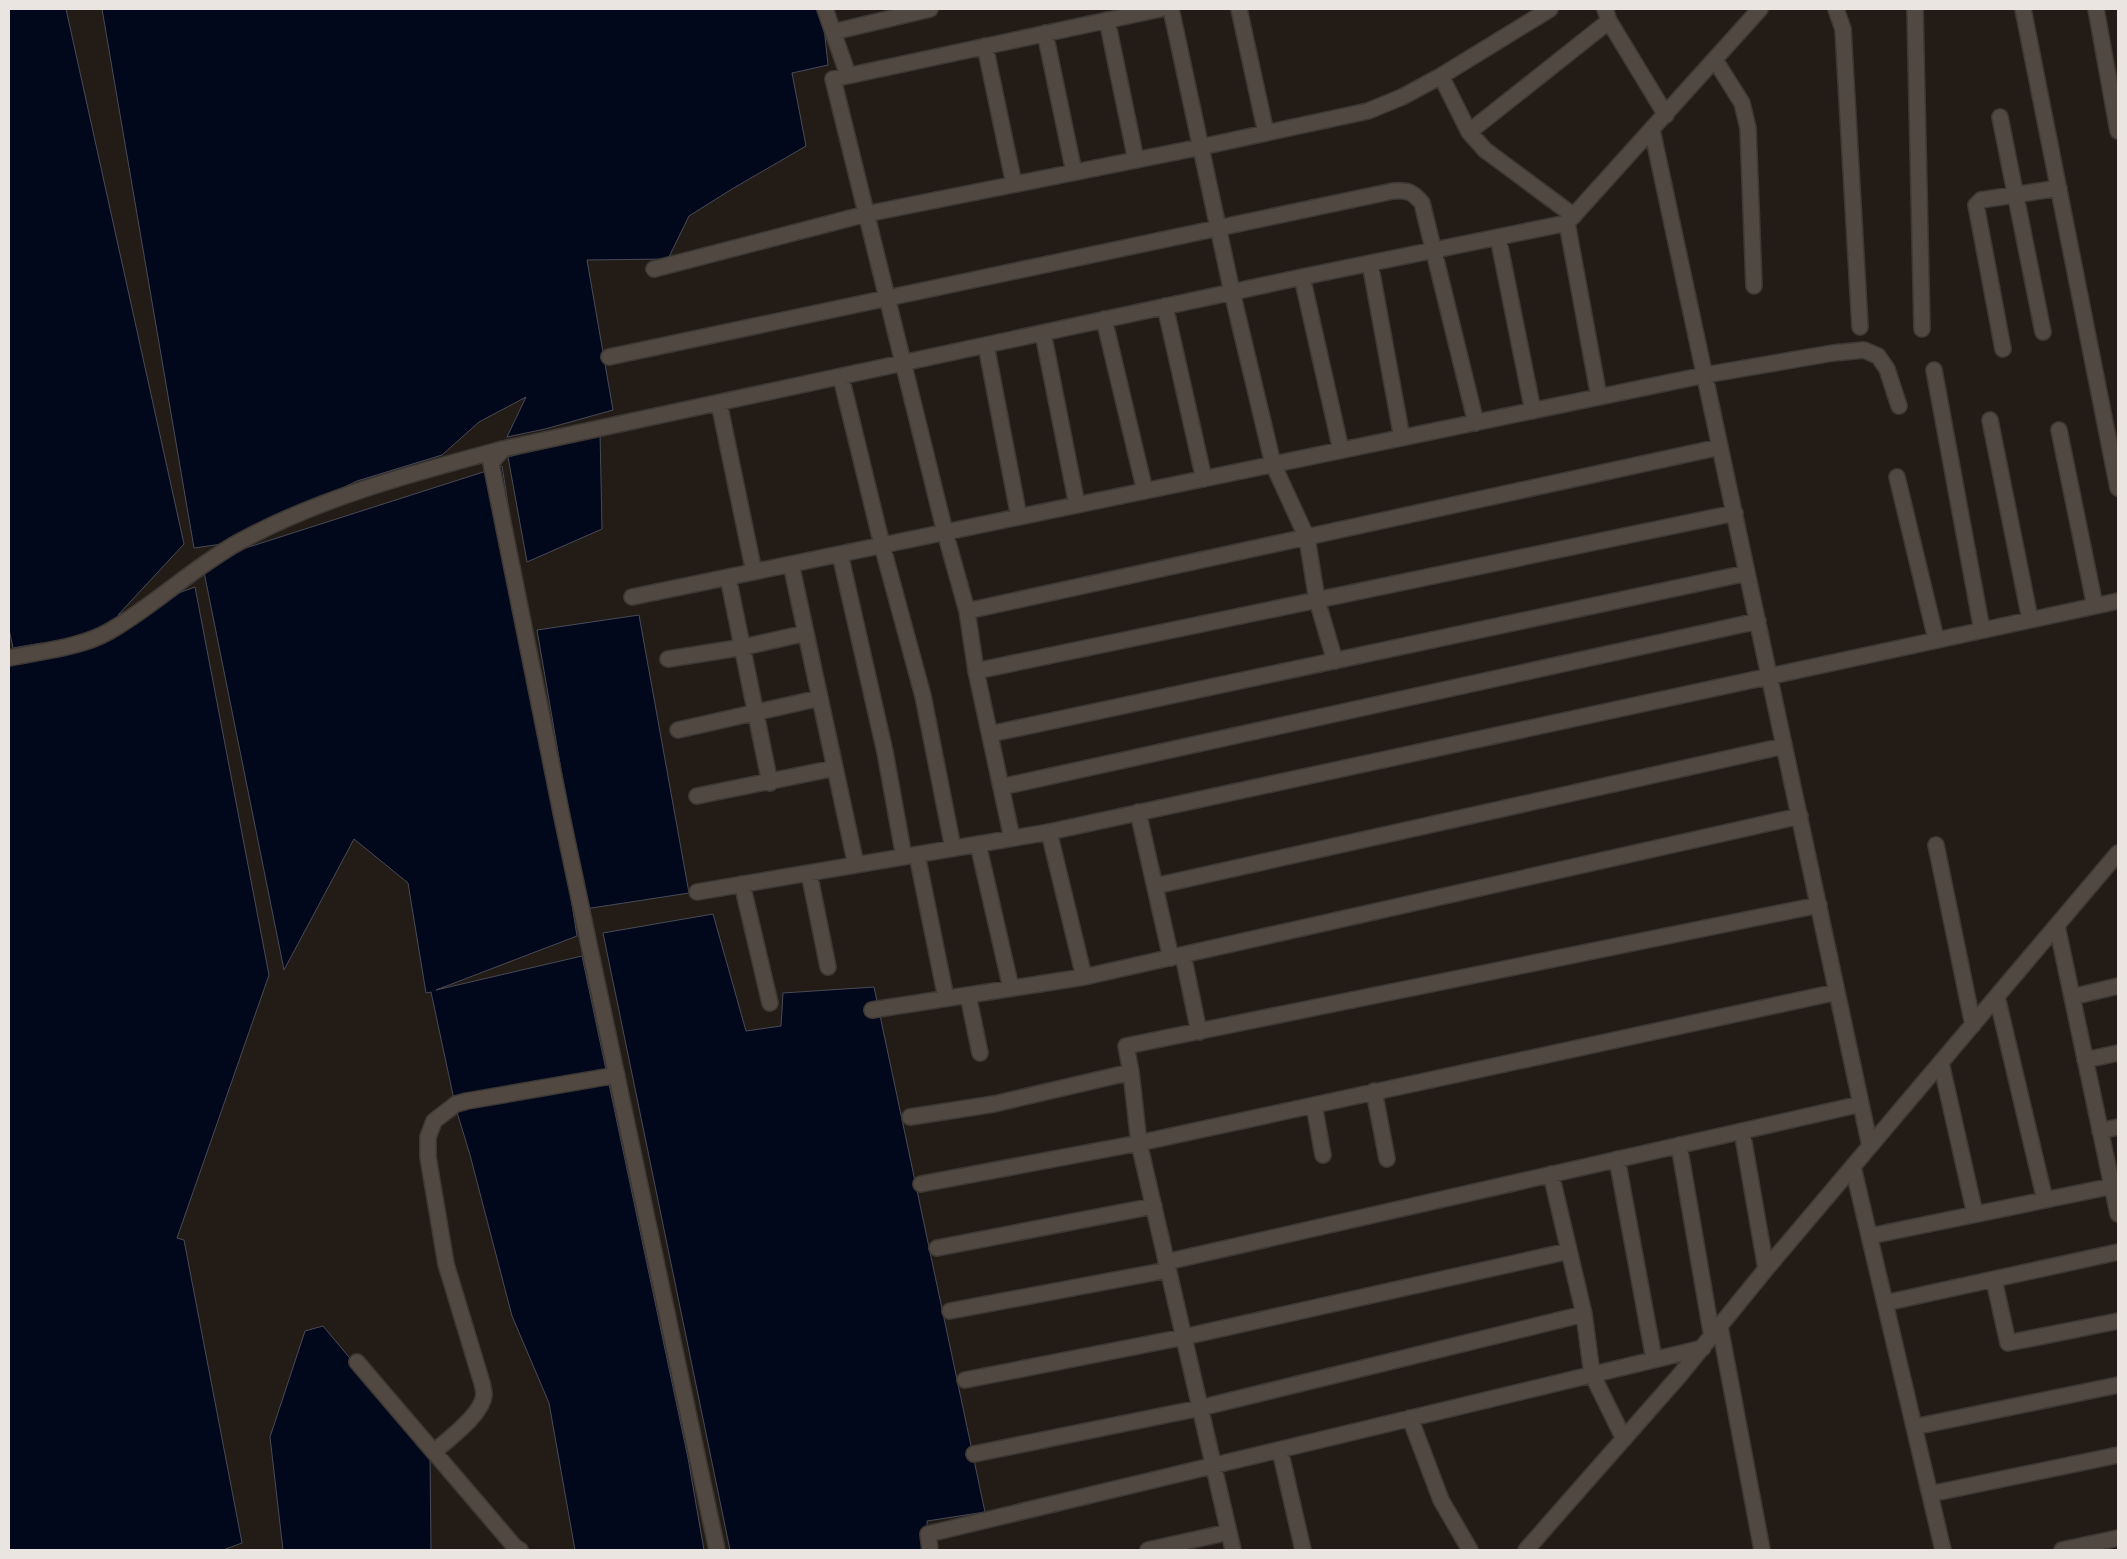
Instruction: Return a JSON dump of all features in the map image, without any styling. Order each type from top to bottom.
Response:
[{"type":"street","points":[[825,9],[848,75]]},
{"type":"street","points":[[833,32],[930,9]]},
{"type":"street","points":[[1012,838],[976,671],[967,611],[945,532],[833,78],[1160,9]]},
{"type":"street","points":[[1171,9],[1232,292],[1274,464],[1307,538],[1317,600],[1335,661]]},
{"type":"street","points":[[1239,9],[1266,133]]},
{"type":"street","points":[[654,269],[866,214],[1201,147],[1368,111],[1402,97],[1441,76],[1550,9]]},
{"type":"street","points":[[9,658],[78,643],[106,633],[238,543],[283,520],[317,506],[436,467],[503,449],[1165,306],[1498,237],[1570,220],[1760,9]]},
{"type":"street","points":[[1836,9],[1843,29],[1860,327]]},
{"type":"street","points":[[1915,9],[1922,329]]},
{"type":"street","points":[[2023,9],[2118,488]]},
{"type":"street","points":[[2096,9],[2118,131]]},
{"type":"street","points":[[1468,132],[1607,15],[1666,115]]},
{"type":"street","points":[[1107,20],[1136,160]]},
{"type":"street","points":[[1045,33],[1074,172]]},
{"type":"street","points":[[985,46],[1014,184]]},
{"type":"street","points":[[1715,60],[1742,103],[1748,128],[1754,286]]},
{"type":"street","points":[[1441,76],[1468,132],[1485,150],[1570,220],[1599,397]]},
{"type":"street","points":[[2000,117],[2042,332]]},
{"type":"street","points":[[1652,130],[1870,1146]]},
{"type":"street","points":[[2003,349],[1976,205],[1981,200],[2059,188]]},
{"type":"street","points":[[610,357],[1219,230],[1393,191],[1407,190],[1414,194],[1422,203],[1476,422]]},
{"type":"street","points":[[1498,237],[1533,411]]},
{"type":"street","points":[[1370,263],[1402,438]]},
{"type":"street","points":[[1302,277],[1341,450]]},
{"type":"street","points":[[1165,306],[1204,479]]},
{"type":"street","points":[[1104,319],[1145,491]]},
{"type":"street","points":[[1043,333],[1077,505]]},
{"type":"street","points":[[986,345],[1019,517]]},
{"type":"street","points":[[632,597],[1705,375],[1833,354],[1864,350],[1878,356],[1887,369],[1899,406]]},
{"type":"street","points":[[1934,370],[1982,630]]},
{"type":"street","points":[[841,377],[882,545],[924,696],[953,848]]},
{"type":"street","points":[[718,403],[754,572]]},
{"type":"street","points":[[1990,420],[2030,619]]},
{"type":"street","points":[[2059,430],[2095,606]]},
{"type":"street","points":[[967,611],[1720,447]]},
{"type":"street","points":[[503,449],[490,463],[717,1550]]},
{"type":"street","points":[[1897,476],[1936,640]]},
{"type":"street","points":[[976,671],[1734,513]]},
{"type":"street","points":[[840,554],[885,752],[946,998]]},
{"type":"street","points":[[791,564],[856,865]]},
{"type":"street","points":[[990,734],[1747,572]]},
{"type":"street","points":[[728,577],[744,647],[770,783]]},
{"type":"street","points":[[696,892],[1049,832],[2118,601]]},
{"type":"street","points":[[1001,786],[1758,621]]},
{"type":"street","points":[[668,659],[744,647],[806,633]]},
{"type":"street","points":[[678,730],[820,698]]},
{"type":"street","points":[[1155,886],[1784,746]]},
{"type":"street","points":[[697,796],[770,783],[835,768]]},
{"type":"street","points":[[1138,812],[1155,886],[1199,1032]]},
{"type":"street","points":[[872,1010],[1084,977],[1800,816]]},
{"type":"street","points":[[1049,832],[1084,977]]},
{"type":"street","points":[[978,844],[1011,988]]},
{"type":"street","points":[[1936,845],[1973,1025]]},
{"type":"street","points":[[1526,1550],[1711,1337],[1766,1269],[2118,853]]},
{"type":"street","points":[[808,873],[828,967]]},
{"type":"street","points":[[742,884],[770,1003]]},
{"type":"street","points":[[1233,1550],[1139,1143],[1131,1072],[1126,1046],[1819,905]]},
{"type":"street","points":[[2057,926],[2100,1131],[2115,1185],[2118,1214]]},
{"type":"street","points":[[2072,997],[2118,986]]},
{"type":"street","points":[[921,1184],[1139,1143],[1837,992]]},
{"type":"street","points":[[968,995],[980,1053]]},
{"type":"street","points":[[1997,997],[2046,1200]]},
{"type":"street","points":[[2086,1060],[2118,1053]]},
{"type":"street","points":[[1941,1063],[1975,1214]]},
{"type":"street","points":[[910,1117],[994,1104],[1131,1072]]},
{"type":"street","points":[[434,1452],[466,1423],[480,1406],[484,1395],[446,1264],[428,1157],[428,1136],[434,1121],[456,1104],[467,1101],[617,1075]]},
{"type":"street","points":[[1374,1091],[1387,1159]]},
{"type":"street","points":[[950,1311],[1167,1266],[1551,1174],[1861,1104]]},
{"type":"street","points":[[1314,1105],[1323,1155]]},
{"type":"street","points":[[2100,1131],[2118,1127]]},
{"type":"street","points":[[1742,1131],[1766,1269]]},
{"type":"street","points":[[1679,1145],[1711,1337],[1762,1550]]},
{"type":"street","points":[[1617,1159],[1654,1359]]},
{"type":"street","points":[[1853,1166],[1943,1550]]},
{"type":"street","points":[[1551,1174],[1584,1314],[1592,1374],[1624,1439]]},
{"type":"street","points":[[1870,1236],[2115,1185]]},
{"type":"street","points":[[937,1248],[1154,1206]]},
{"type":"street","points":[[965,1380],[1184,1337],[1569,1251]]},
{"type":"street","points":[[1885,1303],[2118,1252]]},
{"type":"street","points":[[1994,1280],[2008,1343],[2118,1322]]},
{"type":"street","points":[[974,1454],[1200,1408],[1584,1314]]},
{"type":"street","points":[[930,1550],[928,1534],[1654,1359],[1711,1337]]},
{"type":"street","points":[[357,1362],[515,1547],[520,1550]]},
{"type":"street","points":[[1914,1427],[2118,1385]]},
{"type":"street","points":[[1410,1418],[1441,1500],[1470,1550]]},
{"type":"street","points":[[1280,1450],[1303,1550]]},
{"type":"street","points":[[1930,1494],[2118,1455]]},
{"type":"street","points":[[1148,1550],[1229,1532]]},
{"type":"street","points":[[2062,1550],[2118,1538]]},
{"type":"water","points":[[9,9],[66,9],[184,544],[118,615],[195,587],[269,975],[177,1238],[184,1240],[242,1543],[223,1550],[9,1550],[9,656],[42,643],[13,648],[9,629]]},
{"type":"water","points":[[102,9],[822,9],[828,65],[792,73],[806,146],[689,216],[668,259],[587,260],[613,410],[545,429],[507,437],[526,397],[479,422],[442,455],[357,481],[229,543],[194,548]]},
{"type":"water","points":[[600,431],[602,529],[527,562],[508,457]]},
{"type":"water","points":[[502,466],[577,936],[436,990],[582,956],[688,1458],[704,1550],[575,1550],[549,1403],[512,1316],[470,1155],[456,1109],[431,992],[426,993],[408,883],[354,839],[284,970],[202,562]]},
{"type":"water","points":[[639,615],[689,893],[585,909],[537,630]]},
{"type":"water","points":[[713,914],[746,1031],[781,1026],[783,993],[874,987],[985,1512],[927,1521],[928,1550],[730,1550],[603,933]]},
{"type":"water","points":[[323,1326],[430,1454],[431,1550],[283,1550],[270,1437],[305,1331]]}]
